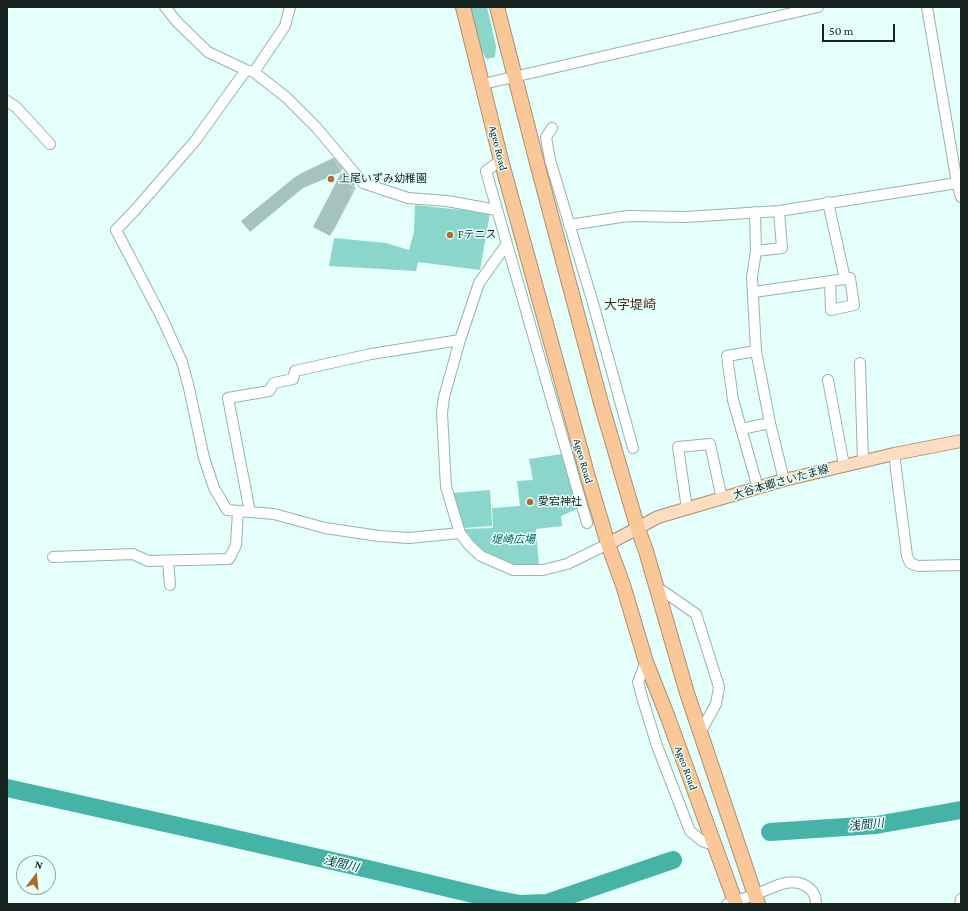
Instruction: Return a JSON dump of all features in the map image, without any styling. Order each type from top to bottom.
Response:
[{"type":"highway","name":"Ageo Road","points":[[463,7],[501,160],[588,477],[608,544],[624,585],[646,662],[667,715],[714,845],[733,903]]},
{"type":"highway","points":[[497,7],[515,76],[543,162],[601,403],[700,733],[756,900]]},
{"type":"main road","name":"大谷本郷さいたま線","points":[[608,544],[658,517],[784,480],[844,465],[961,441]]},
{"type":"street","points":[[290,7],[285,26],[266,55],[250,71],[195,141],[116,230],[162,318],[182,362],[204,458],[214,488],[227,510],[274,514],[325,528],[379,536],[409,538],[460,533]]},
{"type":"street","points":[[483,84],[818,7]]},
{"type":"street","points":[[927,7],[958,168],[957,183],[961,197]]},
{"type":"street","points":[[171,10],[208,52],[250,71],[287,98],[316,127],[362,182],[408,198],[447,201],[498,210]]},
{"type":"street","points":[[7,101],[16,107],[50,144]]},
{"type":"street","points":[[552,128],[546,137],[543,162],[569,225],[593,303],[633,448]]},
{"type":"street","points":[[501,160],[486,171],[587,523]]},
{"type":"street","points":[[569,225],[628,216],[686,217],[779,211],[828,202],[957,183]]},
{"type":"street","points":[[828,202],[845,279]]},
{"type":"street","points":[[756,251],[782,248],[779,211]]},
{"type":"street","points":[[755,212],[756,251],[752,277],[756,351],[770,423],[784,480]]},
{"type":"street","points":[[506,245],[479,283],[460,340],[444,397],[442,413],[446,487],[460,533],[469,546],[481,556],[513,570],[543,570],[568,564],[608,544]]},
{"type":"street","points":[[754,292],[850,278],[854,305],[831,310],[830,281]]},
{"type":"street","points":[[250,512],[228,398],[269,391],[274,384],[293,379],[295,371],[371,354],[460,340]]},
{"type":"street","points":[[756,351],[727,356],[733,400],[758,488]]},
{"type":"street","points":[[860,363],[863,461]]},
{"type":"street","points":[[828,380],[844,465]]},
{"type":"street","points":[[601,403],[616,388]]},
{"type":"street","points":[[741,429],[770,423]]},
{"type":"street","points":[[687,509],[678,447],[710,444],[722,499]]},
{"type":"street","points":[[894,454],[907,556],[910,563],[918,566],[961,565]]},
{"type":"street","points":[[573,476],[588,477]]},
{"type":"street","points":[[53,557],[133,554],[148,561],[229,559],[236,544],[238,511]]},
{"type":"street","points":[[168,561],[170,585]]},
{"type":"street","points":[[657,587],[696,614],[719,688],[716,704],[700,733]]},
{"type":"street","points":[[646,662],[638,682],[657,746],[690,831],[702,841],[714,845]]},
{"type":"street","points":[[733,903],[756,900],[777,885],[791,882],[801,883],[810,889],[816,898],[816,904]]},
{"type":"street","points":[[960,904],[961,899]]},
{"type":"green space","points":[[470,7],[487,7],[496,46],[495,57],[486,59],[480,47]]},
{"type":"green space","name":"Fテニス","points":[[415,205],[490,213],[480,270],[418,262],[416,271],[329,266],[334,238],[386,243],[409,250],[414,232]]},
{"type":"green space","name":"堤崎広場","points":[[562,454],[579,508],[561,516],[562,526],[536,529],[539,566],[509,566],[483,553],[464,529],[493,528],[492,508],[520,506],[517,481],[533,480],[529,459]]},
{"type":"green space","points":[[490,490],[492,526],[464,528],[453,493]]},
{"type":"building","points":[[333,159],[341,172],[303,188],[250,232],[241,221],[295,177]]},
{"type":"building","points":[[341,173],[355,183],[350,191],[352,193],[330,236],[313,227]]},
{"type":"waterway","name":"浅間川","points":[[7,788],[520,904],[547,903],[673,860]]},
{"type":"waterway","name":"浅間川","points":[[770,832],[876,825],[961,810]]},
{"type":"place","name":"上尾いずみ幼稚園","points":[[331,179]]},
{"type":"place","name":"Fテニス","points":[[450,235]]},
{"type":"place","name":"愛宕神社","points":[[530,502]]},
{"type":"district","name":"大字堤崎","points":[[630,305]]}]
